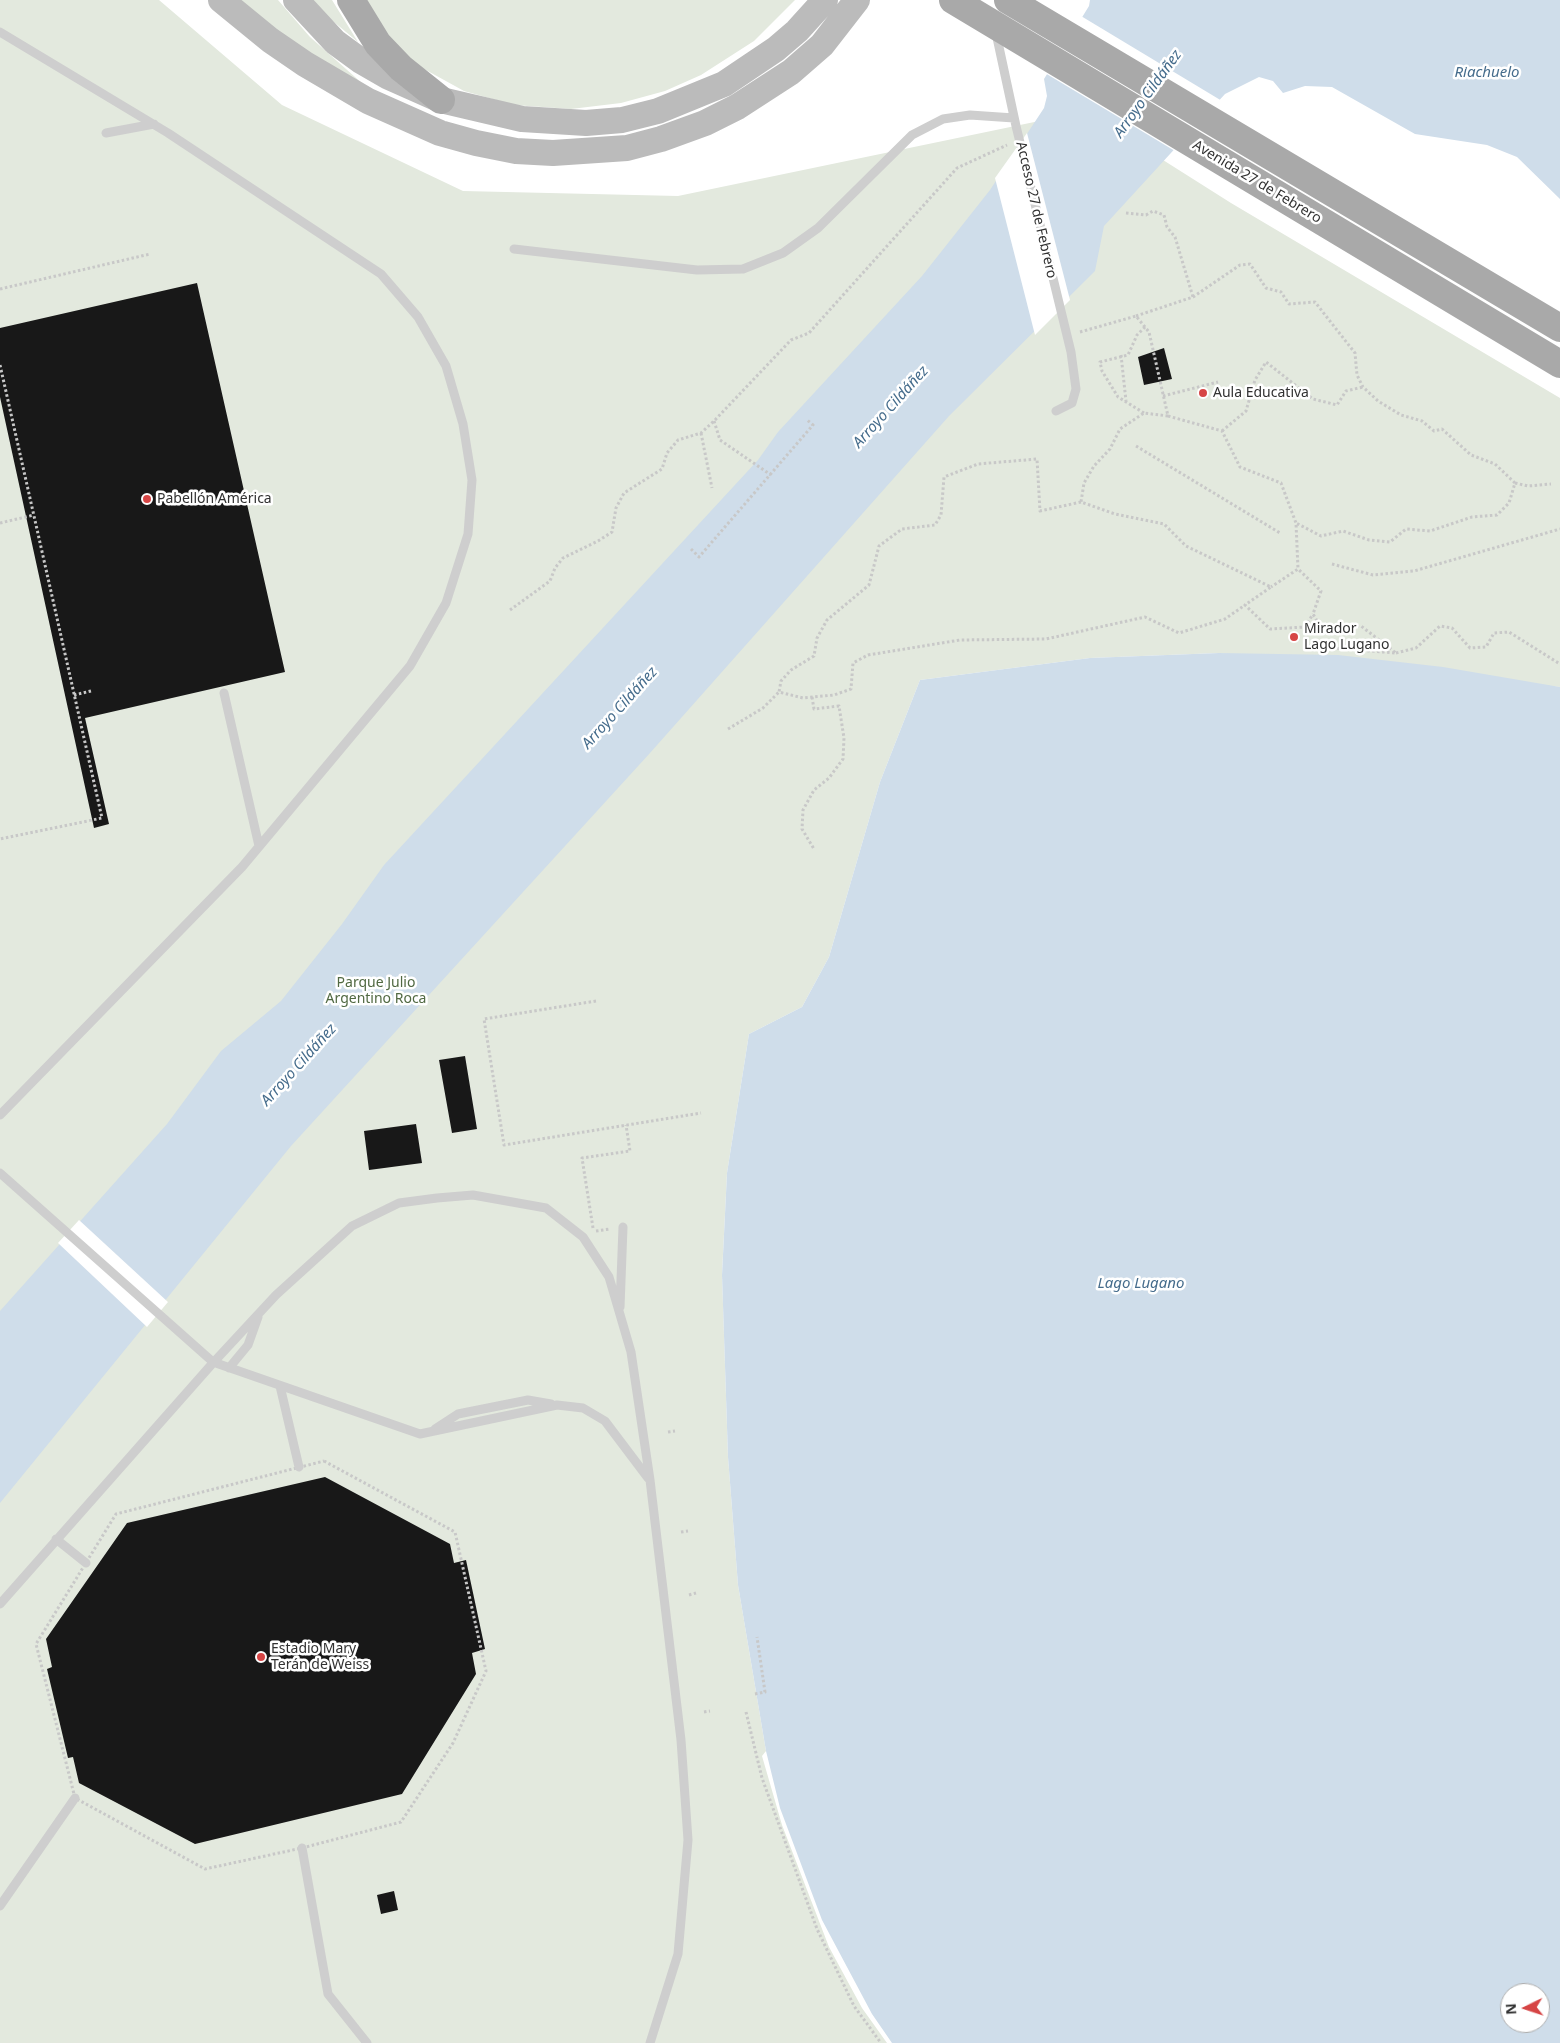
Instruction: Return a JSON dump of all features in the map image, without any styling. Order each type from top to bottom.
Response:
[{"type":"main road","points":[[221,0],[270,40],[304,64],[368,101],[395,114],[440,132],[476,143],[516,151],[553,153],[627,148],[661,140],[705,123],[737,107],[791,72],[816,50],[857,0]]},
{"type":"main road","points":[[296,0],[335,42],[361,61],[388,76],[441,100],[494,114],[552,123],[622,120],[658,111],[702,94],[750,68],[797,31],[825,0]]},
{"type":"main road","points":[[351,0],[378,44],[401,68],[441,100]]},
{"type":"main road","name":"Avenida 27 de Febrero","points":[[953,0],[1067,35],[1560,328]]},
{"type":"main road","name":"Avenida 27 de Febrero","points":[[999,13],[1049,56],[1560,364]]},
{"type":"lane","name":"Acceso 27 de Febrero","points":[[999,13],[1019,142],[1071,352],[1076,389],[1072,402],[1056,411]]},
{"type":"lane","points":[[0,32],[154,124],[381,274],[418,317],[446,366],[463,424],[472,480],[468,534],[446,603],[410,666],[242,867],[0,1115]]},
{"type":"lane","points":[[514,249],[697,270],[743,268],[783,253],[818,228],[912,135],[943,119],[970,115],[1014,118]]},
{"type":"lane","points":[[106,133],[154,124]]},
{"type":"lane","points":[[224,692],[259,846]]},
{"type":"lane","points":[[0,1173],[213,1362],[420,1434],[557,1405],[583,1408],[605,1421],[650,1480]]},
{"type":"lane","points":[[0,1604],[213,1362],[260,1312],[352,1226],[399,1203],[473,1195],[546,1208],[583,1237],[609,1277],[630,1352],[650,1480],[681,1740],[688,1840],[678,1954],[650,2043]]},
{"type":"lane","points":[[620,1317],[623,1226]]},
{"type":"lane","points":[[229,1368],[248,1345],[260,1312]]},
{"type":"lane","points":[[280,1386],[299,1468]]},
{"type":"lane","points":[[56,1539],[86,1563]]},
{"type":"lane","points":[[0,1906],[75,1798]]},
{"type":"lane","points":[[302,1848],[328,1994],[367,2043]]},
{"type":"path","points":[[510,610],[550,581],[563,558],[598,542],[612,532],[616,508],[624,493],[662,469],[667,453],[678,440],[700,433],[714,421],[791,340],[809,333],[957,168],[1019,142]]},
{"type":"path","points":[[1126,213],[1146,215],[1153,211],[1164,215],[1167,227],[1175,237],[1194,297]]},
{"type":"path","points":[[0,289],[150,254]]},
{"type":"path","points":[[1064,329],[1077,333],[1194,297],[1240,264],[1250,264],[1266,288],[1280,292],[1289,304],[1315,302],[1356,353],[1357,375],[1363,387],[1378,401],[1401,415],[1422,421],[1434,431],[1442,429],[1471,455],[1495,464],[1515,483],[1528,486],[1551,484]]},
{"type":"path","points":[[1136,316],[1149,332],[1168,416]]},
{"type":"path","points":[[1145,327],[1137,335],[1128,355],[1121,355],[1100,362],[1102,371],[1118,397],[1144,413],[1168,416],[1222,430],[1240,467],[1281,483],[1296,523],[1298,569],[1321,590],[1313,614],[1305,627],[1307,646],[1396,653],[1416,648],[1440,626],[1452,628],[1470,648],[1486,647],[1494,633],[1509,632],[1560,664]]},
{"type":"path","points":[[1121,355],[1126,402]]},
{"type":"path","points":[[1222,430],[1246,411],[1255,380],[1266,362],[1313,399],[1337,405],[1346,392],[1363,387]]},
{"type":"path","points":[[0,365],[102,818],[0,840]]},
{"type":"path","points":[[1163,396],[1218,382]]},
{"type":"path","points":[[1081,502],[1084,483],[1094,466],[1110,449],[1120,429],[1144,413]]},
{"type":"path","points":[[691,549],[699,557],[813,426],[806,419]]},
{"type":"path","points":[[714,421],[720,440],[771,475]]},
{"type":"path","points":[[700,433],[712,488]]},
{"type":"path","points":[[1136,446],[1280,532]]},
{"type":"path","points":[[728,730],[763,708],[779,692],[781,681],[791,670],[814,656],[816,638],[827,620],[869,585],[879,546],[902,529],[935,525],[941,515],[944,477],[978,464],[1037,459],[1040,511],[1081,502],[1116,514],[1164,524],[1186,546],[1271,587]]},
{"type":"path","points":[[1296,523],[1321,536],[1344,531],[1369,540],[1390,542],[1406,529],[1430,532],[1472,517],[1497,515],[1509,503],[1515,483]]},
{"type":"path","points":[[0,523],[34,515]]},
{"type":"path","points":[[1332,564],[1373,575],[1414,571],[1560,530]]},
{"type":"path","points":[[779,692],[803,698],[834,695],[851,689],[853,663],[868,654],[960,640],[1046,639],[1146,617],[1179,633],[1225,619],[1298,569]]},
{"type":"path","points":[[1245,605],[1270,629],[1305,627]]},
{"type":"path","points":[[1313,614],[1320,626],[1361,626],[1396,653]]},
{"type":"path","points":[[74,695],[91,690]]},
{"type":"path","points":[[812,697],[814,710],[838,706],[844,738],[843,759],[829,778],[814,790],[803,810],[802,829],[814,849]]},
{"type":"path","points":[[596,1001],[484,1020],[504,1145],[702,1113]]},
{"type":"path","points":[[623,1226],[594,1232],[582,1158],[630,1151],[626,1124]]},
{"type":"path","points":[[668,1432],[676,1431]]},
{"type":"path","points":[[324,1461],[455,1532],[486,1671],[454,1743],[401,1822],[302,1848],[205,1869],[75,1798],[36,1644],[86,1563],[116,1514],[324,1461]]},
{"type":"path","points":[[681,1532],[688,1531]]},
{"type":"path","points":[[689,1595],[696,1594]]},
{"type":"path","points":[[755,1694],[765,1692],[757,1637]]},
{"type":"path","points":[[704,1712],[710,1711]]},
{"type":"path","points":[[746,1712],[762,1778],[817,1929],[854,2006],[881,2043]]},
{"type":"green space","name":"Parque Julio Argentino Roca","points":[[0,0],[159,0],[282,105],[463,191],[678,196],[1044,120],[1163,160],[1231,203],[1560,398],[1560,687],[1219,653],[1090,658],[920,680],[880,782],[829,957],[802,1007],[749,1034],[727,1173],[722,1274],[728,1457],[738,1585],[766,1751],[762,1756],[782,1825],[829,1947],[862,2008],[887,2043],[0,2043]]},
{"type":"green space","points":[[233,0],[278,0],[310,37],[373,93],[312,61]]},
{"type":"green space","points":[[310,0],[332,0],[358,42],[328,17]]},
{"type":"green space","points":[[359,0],[795,0],[754,41],[701,75],[665,91],[621,103],[571,109],[514,105],[464,91],[415,64],[379,32]]},
{"type":"water","points":[[1090,0],[1560,0],[1560,199],[1517,157],[1487,145],[1415,134],[1332,87],[1305,86],[1283,93],[1273,81],[1259,77],[1225,94],[1104,226],[1095,271],[949,416],[650,753],[291,1146],[0,1503],[0,1311],[167,1124],[221,1051],[281,1001],[342,924],[384,865],[758,460],[778,432],[922,276],[990,190],[1044,108],[1047,96],[1044,79],[1089,6]]},
{"type":"water","name":"Lago Lugano","points":[[1219,653],[1338,655],[1443,667],[1560,687],[1560,2043],[892,2043],[872,2014],[822,1920],[780,1808],[766,1751],[738,1585],[728,1457],[722,1275],[727,1173],[749,1034],[802,1007],[829,957],[880,782],[920,680],[1090,658]]},
{"type":"pier","points":[[1081,16],[1222,101],[1175,151],[1045,73]]},
{"type":"pier","points":[[1027,133],[1070,300],[1035,335],[995,178]]},
{"type":"pier","points":[[79,1220],[168,1302],[147,1327],[58,1243]]},
{"type":"building","name":"Pabellón América","points":[[197,283],[285,672],[85,718],[109,824],[94,828],[0,397],[0,328]]},
{"type":"building","points":[[1164,348],[1172,379],[1144,385],[1138,357]]},
{"type":"building","points":[[465,1056],[477,1129],[452,1133],[439,1060]]},
{"type":"building","points":[[416,1124],[422,1163],[369,1170],[364,1131]]},
{"type":"building","name":"Estadio Mary Terán de Weiss","points":[[325,1477],[450,1544],[454,1563],[466,1560],[485,1649],[472,1653],[476,1674],[402,1794],[195,1844],[79,1783],[73,1757],[68,1758],[47,1669],[52,1667],[46,1639],[127,1523]]},
{"type":"building","points":[[394,1891],[398,1910],[381,1914],[377,1895]]},
{"type":"place","name":"Aula Educativa","points":[[1203,393]]},
{"type":"place","name":"Pabellón América","points":[[147,499]]},
{"type":"place","name":"Mirador Lago Lugano","points":[[1294,637]]},
{"type":"place","name":"Estadio Mary Terán de Weiss","points":[[261,1657]]},
{"type":"water label","name":"Riachuelo","points":[[1487,73]]},
{"type":"water label","name":"Arroyo Cildáñez","points":[[1148,94]]},
{"type":"water label","name":"Arroyo Cildáñez","points":[[891,407]]},
{"type":"water label","name":"Arroyo Cildáñez","points":[[620,708]]},
{"type":"water label","name":"Arroyo Cildáñez","points":[[299,1065]]}]
